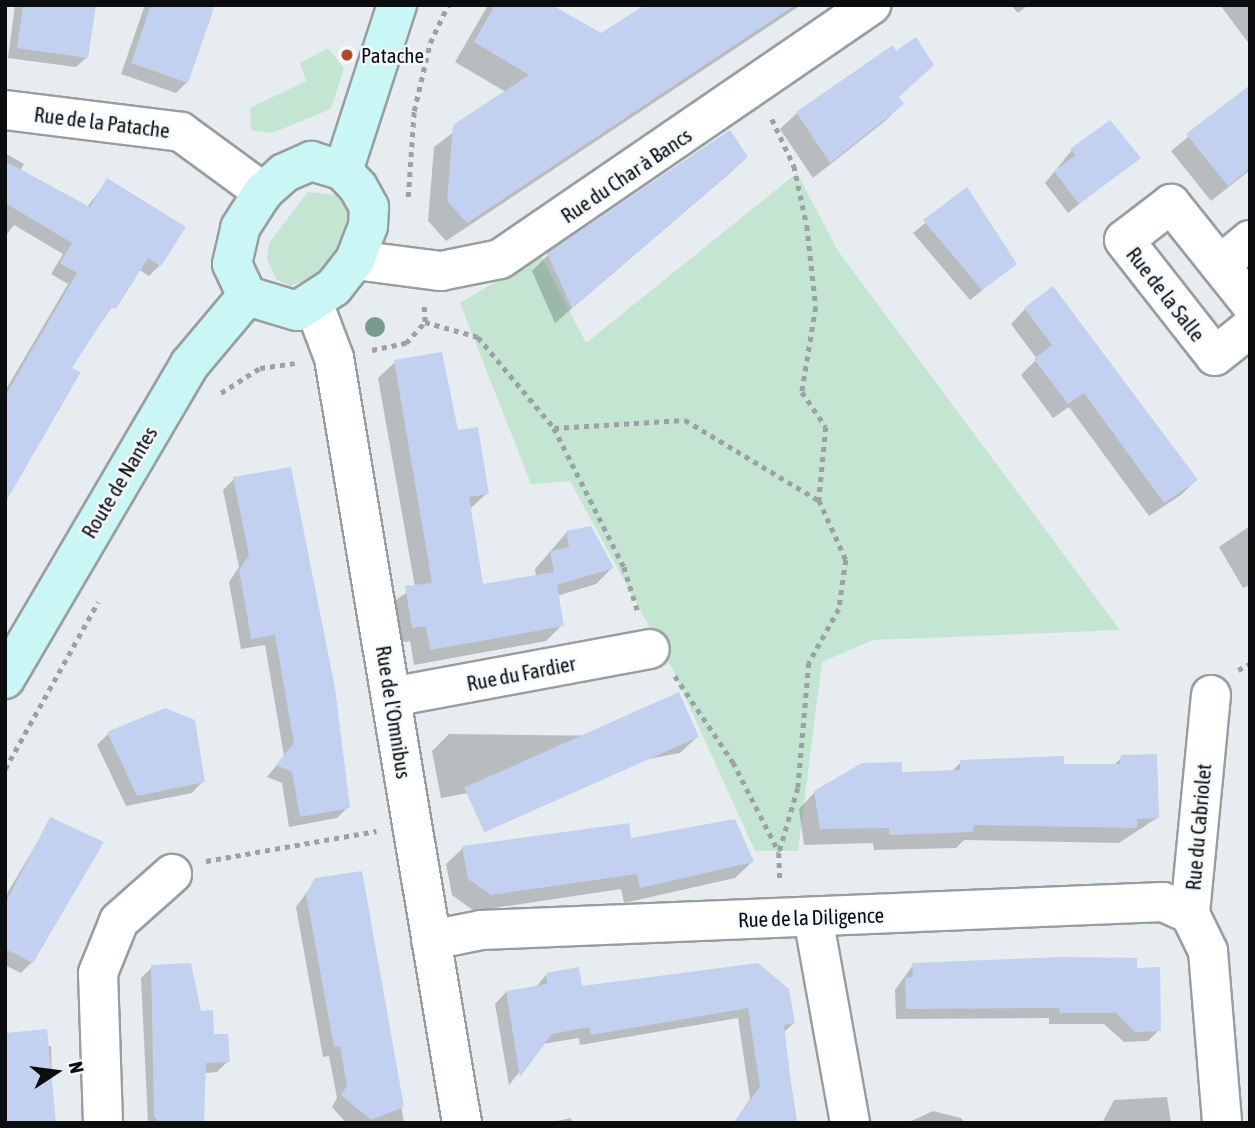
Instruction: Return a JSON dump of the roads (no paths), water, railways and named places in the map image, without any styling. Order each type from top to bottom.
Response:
[{"type":"main road","points":[[342,171],[397,5]]},
{"type":"main road","points":[[312,161],[342,171],[369,207],[355,260],[314,305],[297,312],[247,296],[232,264],[240,228],[263,192],[284,173],[312,161]]},
{"type":"main road","name":"Route de Nantes","points":[[5,679],[190,364],[247,296]]},
{"type":"street","name":"Rue du Char à Bancs","points":[[355,260],[421,270],[500,259],[757,87],[871,5]]},
{"type":"street","name":"Rue de la Patache","points":[[5,110],[181,132],[263,192]]},
{"type":"street","name":"Rue de la Salle","points":[[1250,303],[1171,204],[1124,240],[1215,356],[1250,328]]},
{"type":"street","points":[[1220,265],[1250,240]]},
{"type":"street","name":"Rue de l'Omnibus","points":[[314,305],[334,358],[462,1123]]},
{"type":"street","name":"Rue du Fardier","points":[[391,697],[650,649]]},
{"type":"street","name":"Rue du Cabriolet","points":[[1211,695],[1190,914],[1208,951],[1222,1123]]},
{"type":"street","points":[[103,1123],[98,973],[119,920],[172,874]]},
{"type":"street","name":"Rue de la Diligence","points":[[431,940],[481,930],[1163,902],[1190,914]]},
{"type":"street","points":[[797,917],[850,1123]]},
{"type":"place","name":"Patache","points":[[347,55]]}]
